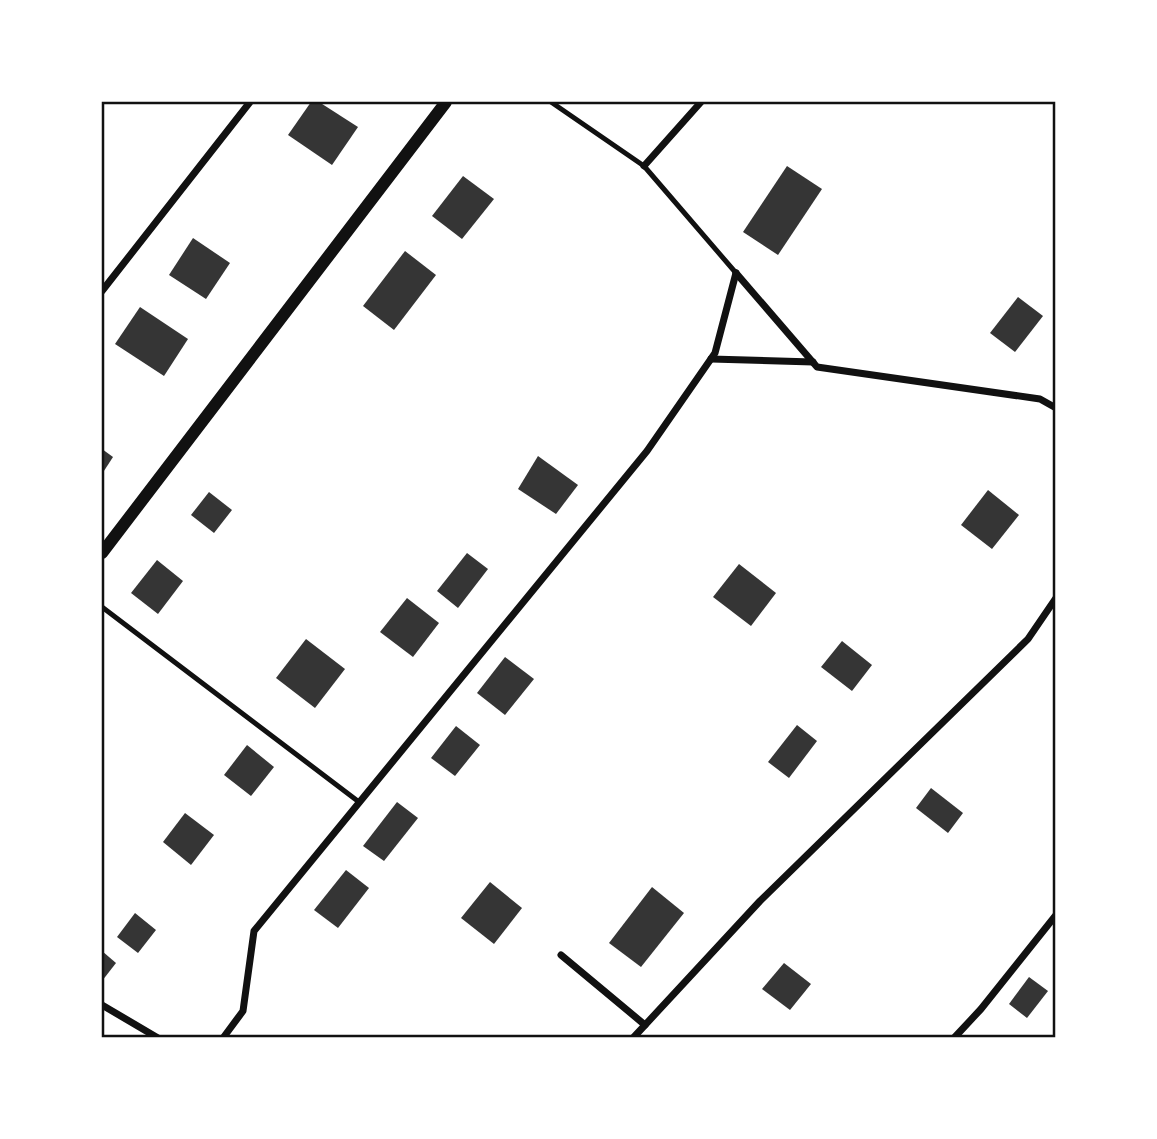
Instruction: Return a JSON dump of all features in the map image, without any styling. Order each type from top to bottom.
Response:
[{"type":"street","points":[[102,291],[250,102]]},
{"type":"street","points":[[102,553],[446,102]]},
{"type":"street","points":[[644,166],[701,102]]},
{"type":"street","points":[[223,1038],[243,1011],[254,931],[647,451],[715,353],[736,273]]},
{"type":"street","points":[[736,273],[817,367],[1040,398],[1055,408]]},
{"type":"street","points":[[711,359],[813,362]]},
{"type":"street","points":[[632,1038],[760,901],[1028,639],[1055,598]]},
{"type":"street","points":[[954,1038],[981,1009],[1055,915]]},
{"type":"street","points":[[561,955],[645,1024]]},
{"type":"street","points":[[102,1005],[158,1038]]},
{"type":"lane","points":[[551,102],[644,166],[736,273]]},
{"type":"lane","points":[[102,607],[359,802]]},
{"type":"building","points":[[311,102],[319,102],[358,127],[332,165],[288,135]]},
{"type":"building","points":[[787,166],[822,189],[778,255],[743,232]]},
{"type":"building","points":[[463,176],[494,199],[462,239],[432,216]]},
{"type":"building","points":[[193,238],[230,263],[206,299],[169,275]]},
{"type":"building","points":[[405,251],[436,275],[394,330],[363,306]]},
{"type":"building","points":[[1018,297],[1043,316],[1015,352],[990,333]]},
{"type":"building","points":[[140,307],[188,339],[164,376],[115,344]]},
{"type":"building","points":[[102,449],[113,457],[102,474]]},
{"type":"building","points":[[538,456],[578,485],[556,514],[518,489]]},
{"type":"building","points":[[988,490],[1019,515],[992,549],[961,525]]},
{"type":"building","points":[[209,492],[232,510],[214,533],[191,515]]},
{"type":"building","points":[[467,553],[488,569],[458,608],[437,591]]},
{"type":"building","points":[[157,560],[183,581],[158,614],[131,593]]},
{"type":"building","points":[[739,564],[776,593],[751,626],[713,597]]},
{"type":"building","points":[[407,598],[439,623],[413,657],[380,632]]},
{"type":"building","points":[[306,639],[345,669],[315,708],[276,678]]},
{"type":"building","points":[[842,641],[872,665],[852,691],[821,667]]},
{"type":"building","points":[[505,657],[534,679],[505,715],[477,693]]},
{"type":"building","points":[[797,725],[817,741],[789,778],[768,762]]},
{"type":"building","points":[[456,726],[480,745],[455,776],[431,758]]},
{"type":"building","points":[[247,745],[274,767],[251,796],[224,775]]},
{"type":"building","points":[[931,788],[963,813],[948,833],[916,808]]},
{"type":"building","points":[[397,802],[418,818],[384,861],[363,846]]},
{"type":"building","points":[[185,813],[214,835],[191,865],[163,842]]},
{"type":"building","points":[[346,870],[369,888],[338,928],[314,910]]},
{"type":"building","points":[[490,882],[522,908],[494,944],[461,918]]},
{"type":"building","points":[[652,887],[684,913],[641,967],[609,943]]},
{"type":"building","points":[[135,913],[156,930],[138,953],[117,937]]},
{"type":"building","points":[[102,951],[116,963],[102,981]]},
{"type":"building","points":[[784,963],[811,984],[790,1010],[762,989]]},
{"type":"building","points":[[1029,977],[1048,991],[1027,1018],[1009,1004]]}]
